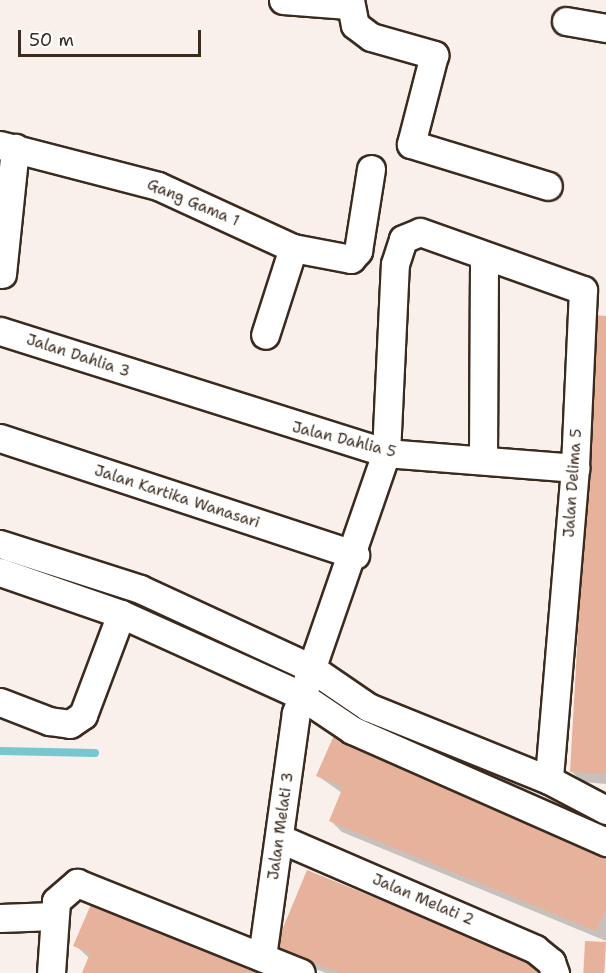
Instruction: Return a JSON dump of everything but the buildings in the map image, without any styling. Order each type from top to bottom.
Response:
[{"type":"street","points":[[284,0],[349,2],[355,25],[371,37],[434,55],[411,144],[548,186]]},
{"type":"street","points":[[566,21],[606,28]]},
{"type":"street","points":[[2,274],[7,147]]},
{"type":"street","name":"Gang Gama 1","points":[[7,147],[158,186],[293,248],[351,259],[358,251],[370,169]]},
{"type":"street","name":"Jalan Delima 5","points":[[355,555],[386,453],[395,264],[403,240],[420,232],[583,290],[574,468],[549,780]]},
{"type":"street","points":[[265,335],[293,248]]},
{"type":"street","points":[[483,457],[484,256]]},
{"type":"street","name":"Jalan Dahlia 3","points":[[0,331],[156,382]]},
{"type":"street","name":"Jalan Dahlia 5","points":[[156,382],[386,453],[483,457],[574,468]]},
{"type":"street","name":"Jalan Kartika Wanasari","points":[[0,438],[355,555]]},
{"type":"street","points":[[0,544],[140,589],[311,668],[368,707],[549,780],[606,810]]},
{"type":"street","name":"Jalan Melati 3","points":[[262,957],[281,839],[300,695],[355,555]]},
{"type":"street","points":[[0,572],[121,614],[300,695],[352,730],[606,842]]},
{"type":"street","points":[[0,702],[49,721],[70,724],[83,716],[121,614]]},
{"type":"street","name":"Jalan Melati 2","points":[[281,839],[535,949],[551,962],[555,973]]},
{"type":"street","points":[[51,973],[56,901],[77,883],[301,973]]},
{"type":"street","points":[[0,918],[54,916]]},
{"type":"waterway","points":[[0,751],[95,753]]}]
